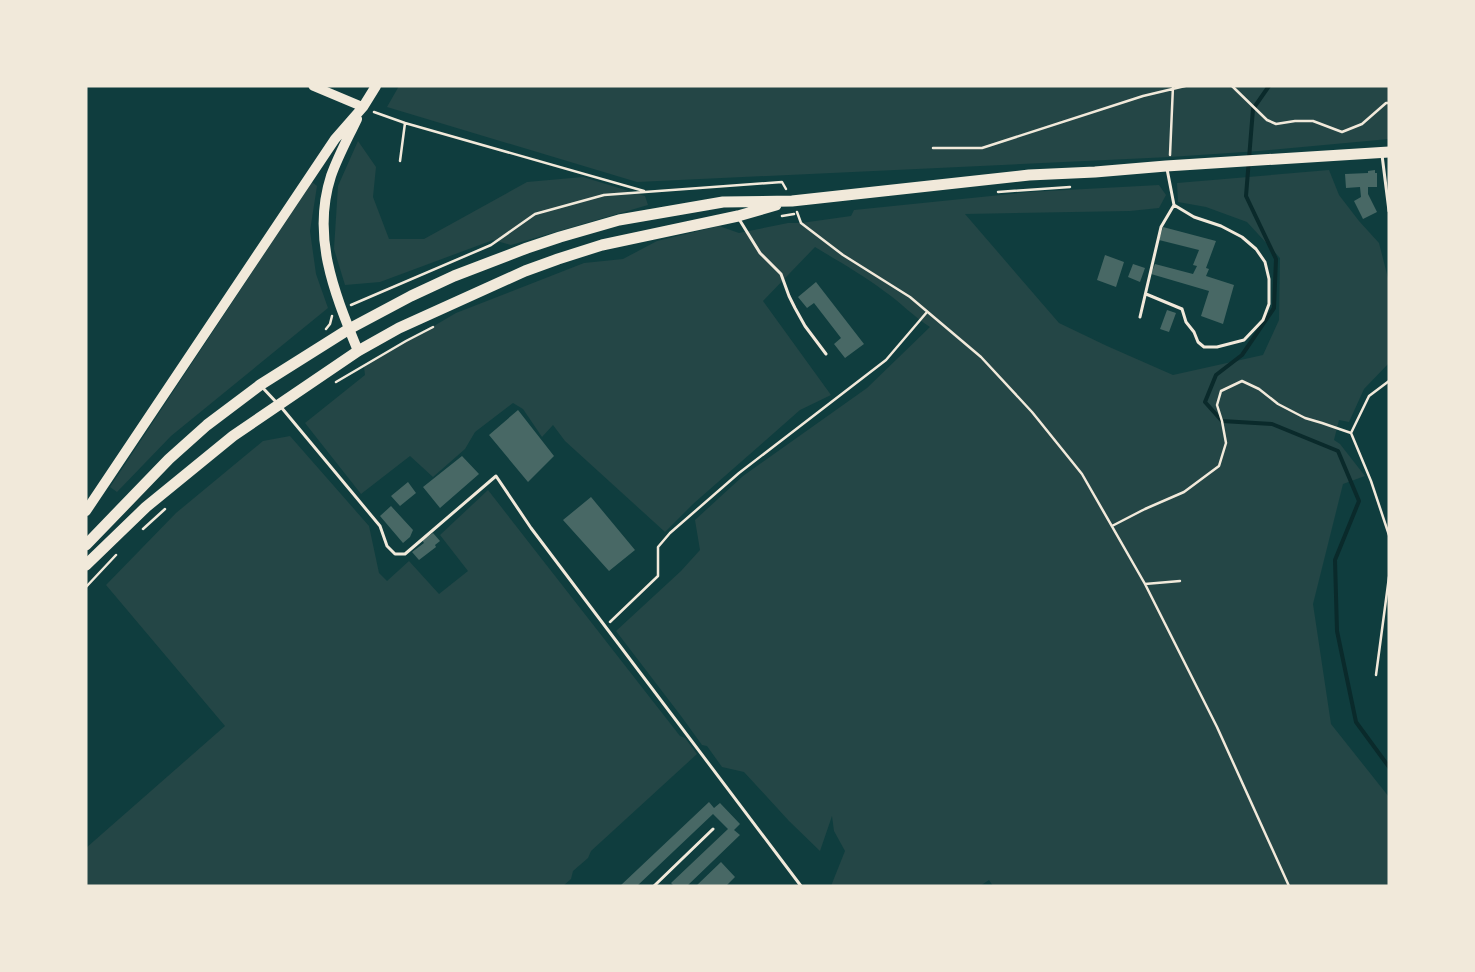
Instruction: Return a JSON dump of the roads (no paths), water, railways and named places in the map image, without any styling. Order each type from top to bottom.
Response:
[{"type":"main road","points":[[358,351],[336,296],[326,258],[324,212],[331,176],[363,107],[376,86]]},
{"type":"main road","points":[[86,511],[335,139],[363,107]]},
{"type":"main road","points":[[86,545],[169,459],[207,424],[260,385],[349,329],[411,296],[454,276],[560,237],[619,220],[723,202],[792,201],[1029,175],[1385,152]]},
{"type":"main road","points":[[86,566],[146,507],[233,436],[358,351],[399,328],[525,271],[602,245],[738,216],[792,201]]},
{"type":"street","points":[[313,86],[363,107]]},
{"type":"lane","points":[[1385,152],[1389,211]]},
{"type":"lane","points":[[1140,317],[1161,227],[1174,205],[1168,166]]},
{"type":"lane","points":[[1146,294],[1182,309],[1186,322],[1194,332],[1198,342],[1204,346],[1217,347],[1244,340],[1262,320],[1269,304],[1269,279],[1265,262],[1256,249],[1242,237],[1221,226],[1194,217],[1174,205]]},
{"type":"lane","points":[[738,216],[760,253],[781,274],[789,296],[805,326],[826,354]]},
{"type":"lane","points":[[260,385],[380,526],[387,546],[394,554],[405,554],[496,476],[531,528],[801,886]]},
{"type":"lane","points":[[654,886],[713,829]]},
{"type":"waterway","points":[[1269,86],[1253,109],[1246,196],[1276,259],[1274,308],[1242,355],[1216,375],[1205,402],[1222,421],[1272,424],[1338,451],[1359,501],[1335,560],[1337,631],[1356,722],[1389,767]]}]
